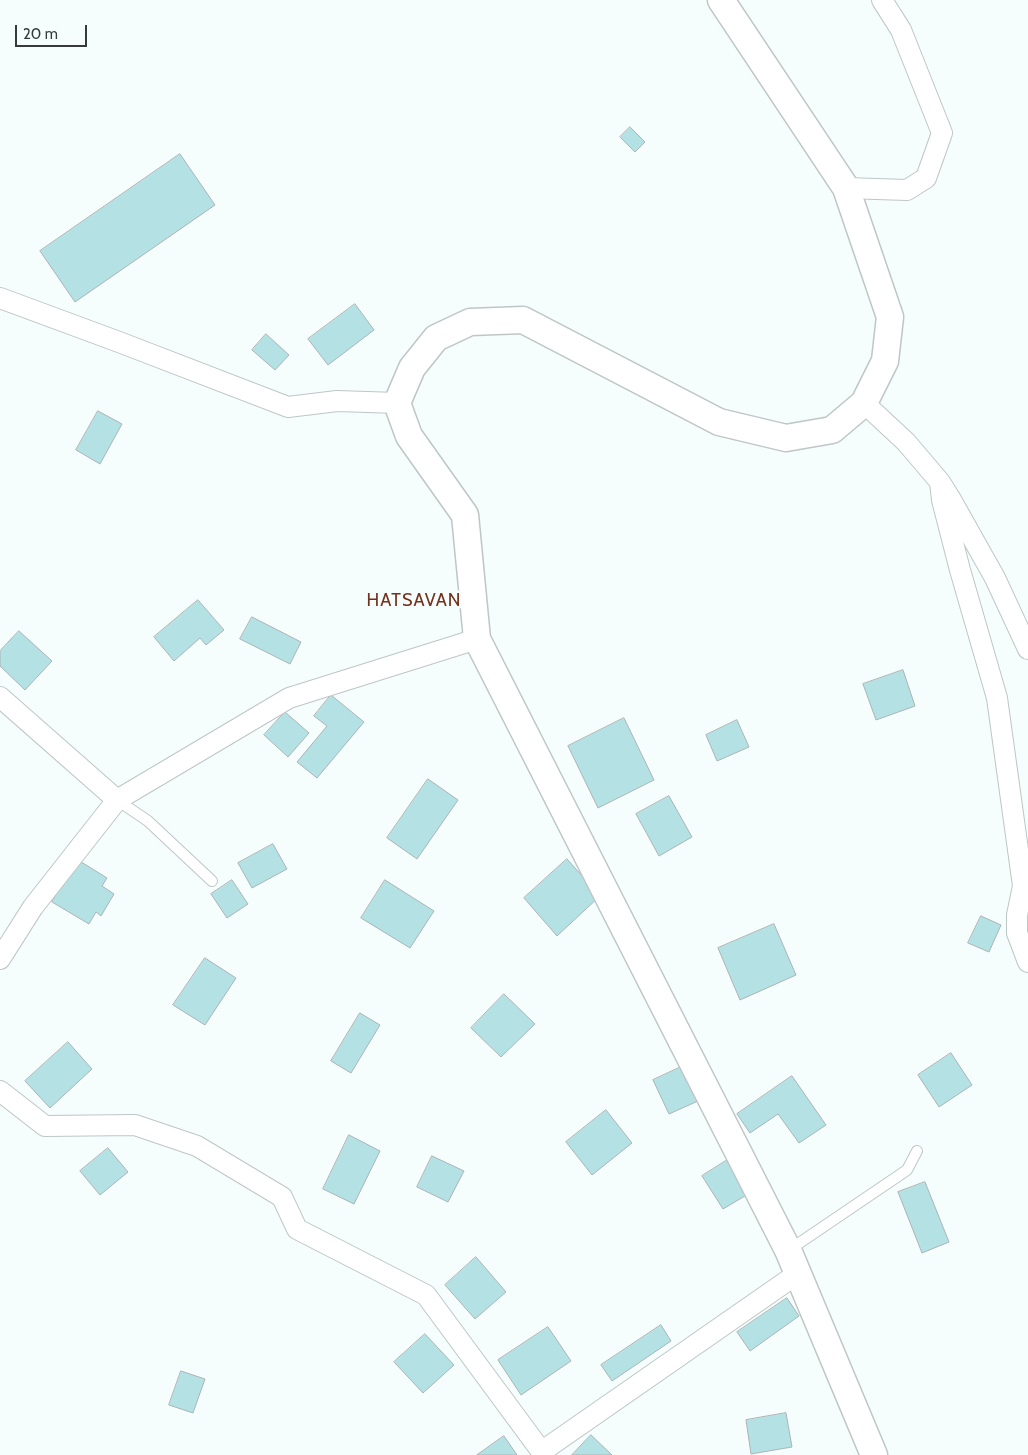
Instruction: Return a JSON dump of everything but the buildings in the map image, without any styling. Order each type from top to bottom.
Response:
[{"type":"street","points":[[721,0],[846,188],[890,317],[884,361],[864,403],[832,430],[786,438],[719,422],[523,320],[470,322],[436,338],[412,368],[397,403],[410,436],[465,516],[476,639],[793,1262],[874,1455]]},
{"type":"street","points":[[846,188],[907,190],[926,178],[942,133],[901,30],[882,0]]},
{"type":"street","points":[[0,298],[288,407],[337,401],[397,403]]},
{"type":"street","points":[[864,403],[906,442],[940,482],[995,578],[1028,649]]},
{"type":"street","points":[[940,482],[942,500],[960,570],[997,698],[1023,886],[1017,915],[1016,933],[1028,962]]},
{"type":"street","points":[[0,959],[33,907],[117,800],[289,698],[476,639]]},
{"type":"street","points":[[0,696],[117,800]]},
{"type":"street","points":[[0,1091],[45,1126],[135,1125],[197,1146],[282,1197],[297,1229],[426,1295],[542,1453],[793,1262]]},
{"type":"lane","points":[[117,800],[148,821],[212,882]]},
{"type":"lane","points":[[793,1262],[907,1170],[917,1152]]},
{"type":"district","name":"HATSAVAN","points":[[414,601]]}]
